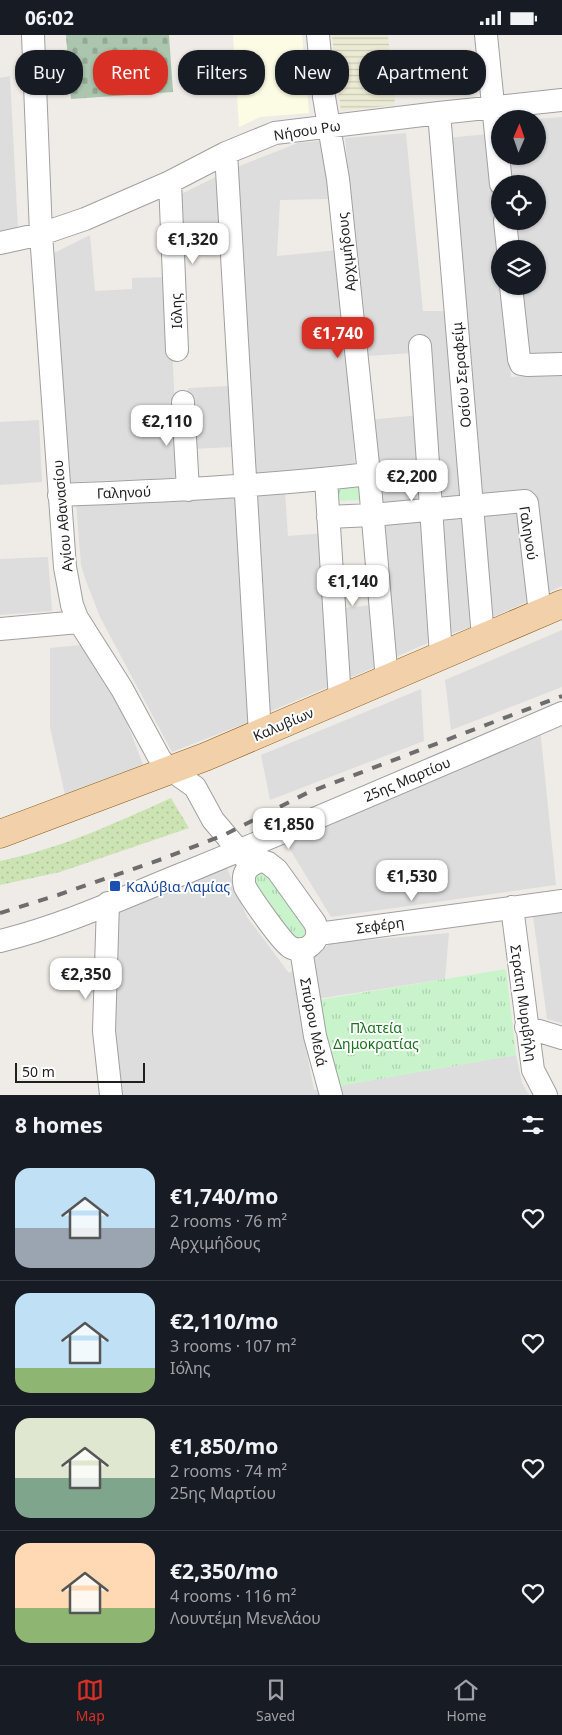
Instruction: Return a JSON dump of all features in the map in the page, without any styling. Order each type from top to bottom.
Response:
[{"type":"main road","name":"Καλυβίων","points":[[0,834],[260,735],[551,609]]},
{"type":"street","name":"Αγίου Αθανασίου","points":[[33,35],[41,234],[65,567],[72,605],[79,622],[122,689],[157,755],[164,764],[194,787],[213,820],[244,858]]},
{"type":"street","name":"Αρχιμήδους","points":[[318,35],[324,97],[336,166],[369,474],[387,680]]},
{"type":"street","points":[[486,35],[500,175]]},
{"type":"street","name":"Νήσου Ρω","points":[[0,243],[41,234],[85,219],[170,182],[226,153],[274,133],[562,100]]},
{"type":"street","name":"Οσίου Σεραφείμ","points":[[439,113],[483,637]]},
{"type":"street","points":[[226,153],[260,735]]},
{"type":"street","name":"Ιόλης","points":[[170,182],[178,350]]},
{"type":"street","points":[[512,295],[521,364],[562,364]]},
{"type":"street","points":[[420,346],[441,655]]},
{"type":"street","points":[[183,402],[188,490]]},
{"type":"street","name":"Γαληνού","points":[[59,495],[188,490],[369,474]]},
{"type":"street","points":[[326,479],[340,700]]},
{"type":"street","name":"Γαληνού","points":[[328,517],[372,515],[522,500],[527,503],[551,609]]},
{"type":"street","points":[[0,629],[79,622]]},
{"type":"street","name":"25ης Μαρτίου","points":[[0,941],[46,927],[108,903],[244,858],[562,713]]},
{"type":"street","points":[[244,858],[262,861],[273,866],[316,923],[318,934],[312,945],[301,949],[290,947],[248,893],[243,881],[244,858]]},
{"type":"street","name":"Σεφέρη","points":[[318,934],[562,901]]},
{"type":"street","points":[[108,903],[104,1031],[111,1095]]},
{"type":"street","name":"Στράτη Μυριβήλη","points":[[512,907],[533,1070],[546,1095]]},
{"type":"street","name":"Σπύρου Μελά","points":[[301,949],[315,1036],[331,1095]]},
{"type":"street","points":[[526,1027],[562,1038]]},
{"type":"shaded area","points":[[233,35],[302,35],[303,50],[275,50],[275,95],[307,95],[309,113],[260,117],[239,127],[237,95],[265,95],[265,50],[234,50]]},
{"type":"shaded area","points":[[332,35],[388,35],[390,50],[359,50],[359,95],[394,95],[395,105],[341,111],[339,95],[349,95],[349,50],[334,50]]},
{"type":"shaded area","points":[[10,76],[18,229],[0,234],[0,78]]},
{"type":"shaded area","points":[[562,117],[562,358],[524,362],[517,295],[546,295],[546,240],[511,240],[511,230],[546,230],[546,175],[505,175],[504,165],[546,165],[546,118]]},
{"type":"shaded area","points":[[406,133],[423,311],[450,311],[467,498],[440,501],[429,352],[366,356],[345,138]]},
{"type":"shaded area","points":[[489,134],[493,175],[491,175],[491,230],[498,230],[499,240],[491,240],[491,295],[504,295],[511,377],[562,373],[562,586],[545,594],[534,492],[477,497],[446,138]]},
{"type":"shaded area","points":[[319,141],[325,154],[329,199],[280,200],[277,256],[339,250],[355,464],[250,475],[232,169],[298,143]]},
{"type":"shaded area","points":[[222,174],[225,247],[179,250],[177,196]]},
{"type":"shaded area","points":[[90,235],[95,291],[132,289],[132,278],[169,277],[178,478],[71,482],[52,254]]},
{"type":"shaded area","points":[[229,386],[234,447],[192,449],[188,388]]},
{"type":"shaded area","points":[[420,415],[426,503],[377,507],[368,420]]},
{"type":"shaded area","points":[[39,420],[42,482],[0,485],[0,422]]},
{"type":"shaded area","points":[[285,491],[288,536],[326,533],[332,609],[374,605],[380,665],[264,714],[250,494]]},
{"type":"shaded area","points":[[239,495],[254,720],[172,752],[100,617],[86,581],[81,565],[76,503]]},
{"type":"shaded area","points":[[524,509],[534,599],[488,619],[479,514]]},
{"type":"shaded area","points":[[467,514],[476,625],[445,636],[437,517]]},
{"type":"shaded area","points":[[427,517],[437,639],[391,659],[378,521]]},
{"type":"shaded area","points":[[48,557],[52,611],[0,615],[0,559]]},
{"type":"shaded area","points":[[562,630],[562,687],[451,730],[445,680]]},
{"type":"shaded area","points":[[81,645],[113,694],[125,718],[144,767],[65,795],[50,727],[50,648]]},
{"type":"shaded area","points":[[421,689],[424,741],[270,800],[261,755]]},
{"type":"shaded area","points":[[540,728],[556,885],[331,917],[277,828]]},
{"type":"shaded area","points":[[227,868],[247,917],[289,973],[331,943],[449,933],[445,979],[297,1002],[314,1090],[516,1055],[522,1083],[529,1095],[119,1095],[113,1028],[117,908]]},
{"type":"shaded area","points":[[562,912],[562,1023],[547,1019],[533,916]]},
{"type":"green space","points":[[66,35],[169,35],[173,92],[168,92],[168,50],[93,50],[93,95],[129,95],[71,99],[71,95],[83,95],[83,50],[67,50]]},
{"type":"green space","points":[[359,484],[360,500],[336,501],[335,485]]},
{"type":"green space","points":[[171,798],[189,828],[60,872],[0,885],[0,861],[44,850],[66,842]]},
{"type":"green space","points":[[260,866],[313,929],[295,944],[249,874]]},
{"type":"green space","name":"Πλατεία Δημοκρατίας","points":[[506,969],[516,1055],[334,1087],[318,1000]]},
{"type":"railway","points":[[0,913],[162,859],[224,835],[307,793],[562,696]]},
{"type":"place","name":"Καλύβια Λαμίας","points":[[115,886]]}]
